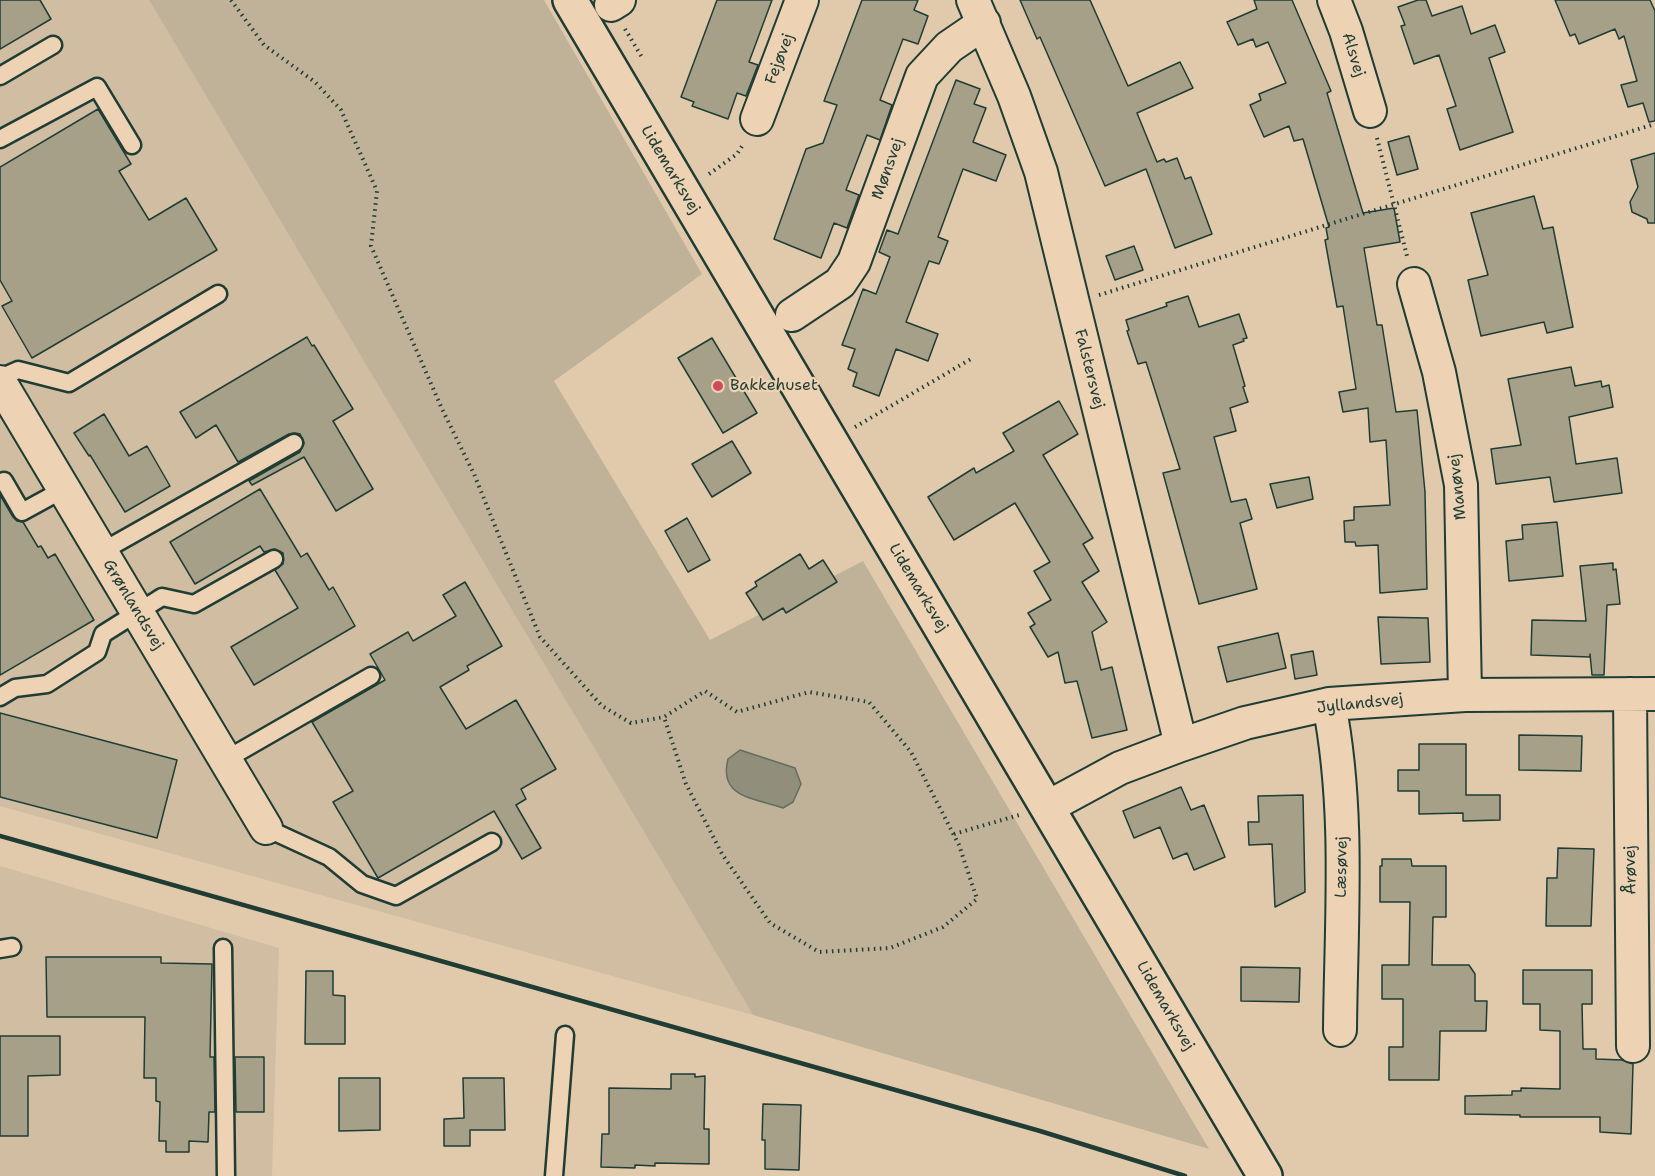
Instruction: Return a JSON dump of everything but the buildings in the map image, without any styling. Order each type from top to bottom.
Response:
[{"type":"street","name":"Lidemarksvej","points":[[570,0],[1265,1176]]},
{"type":"street","name":"Fejøvej","points":[[757,119],[802,0]]},
{"type":"street","name":"Alsvej","points":[[1334,0],[1346,31],[1370,111]]},
{"type":"street","name":"Falstersvej","points":[[979,11],[1014,96],[1041,172],[1181,745]]},
{"type":"street","name":"Mønsvej","points":[[792,315],[840,283],[854,262],[922,76],[979,11]]},
{"type":"street","name":"Manøvej","points":[[1414,284],[1439,372],[1461,485],[1465,695]]},
{"type":"street","name":"Grønlandsvej","points":[[0,380],[266,828]]},
{"type":"street","name":"Jyllandsvej","points":[[1048,807],[1120,768],[1181,745],[1245,723],[1329,704],[1465,695],[1642,694]]},
{"type":"street","name":"Årøvej","points":[[1633,1046],[1642,694]]},
{"type":"street","name":"Læsøvej","points":[[1329,704],[1343,811],[1340,1030]]},
{"type":"lane","points":[[0,76],[53,45]]},
{"type":"lane","points":[[0,139],[97,87],[132,145]]},
{"type":"lane","points":[[0,380],[18,370],[69,383],[218,294]]},
{"type":"lane","points":[[101,552],[294,443]]},
{"type":"lane","points":[[4,481],[22,512],[64,489]]},
{"type":"lane","points":[[0,696],[15,688],[47,684],[97,652],[103,634],[162,597],[194,604],[274,559]]},
{"type":"lane","points":[[225,760],[371,676]]},
{"type":"lane","points":[[266,828],[329,857],[362,884],[396,896],[492,842]]},
{"type":"lane","points":[[223,948],[226,1176]]},
{"type":"lane","points":[[554,1176],[565,1035]]},
{"type":"path","points":[[231,0],[264,45],[315,82],[340,110],[377,191],[371,246],[442,409],[474,474],[540,637],[602,706],[631,723],[664,717],[705,691],[737,712],[809,692],[869,702],[911,752],[959,844],[977,899],[943,927],[890,948],[819,952],[770,923],[722,854],[686,784],[664,717]]},
{"type":"path","points":[[1370,111],[1414,284]]},
{"type":"path","points":[[709,174],[737,154],[757,119]]},
{"type":"path","points":[[1073,303],[1655,124]]},
{"type":"path","points":[[832,443],[857,425],[971,359]]},
{"type":"path","points":[[954,834],[1048,807]]},
{"type":"shaded area","points":[[0,0],[149,0],[753,1015],[0,806]]},
{"type":"shaded area","points":[[149,0],[544,0],[702,274],[554,381],[710,640],[863,561],[1209,1149],[753,1015]]},
{"type":"shaded area","points":[[740,750],[795,768],[801,784],[793,802],[783,808],[751,798],[734,789],[728,782],[726,772],[728,759]]},
{"type":"shaded area","points":[[0,866],[279,948],[272,1176],[0,1176]]},
{"type":"railway","points":[[0,836],[1040,1131],[1185,1176]]},
{"type":"place","name":"Bakkehuset","points":[[718,386]]}]
